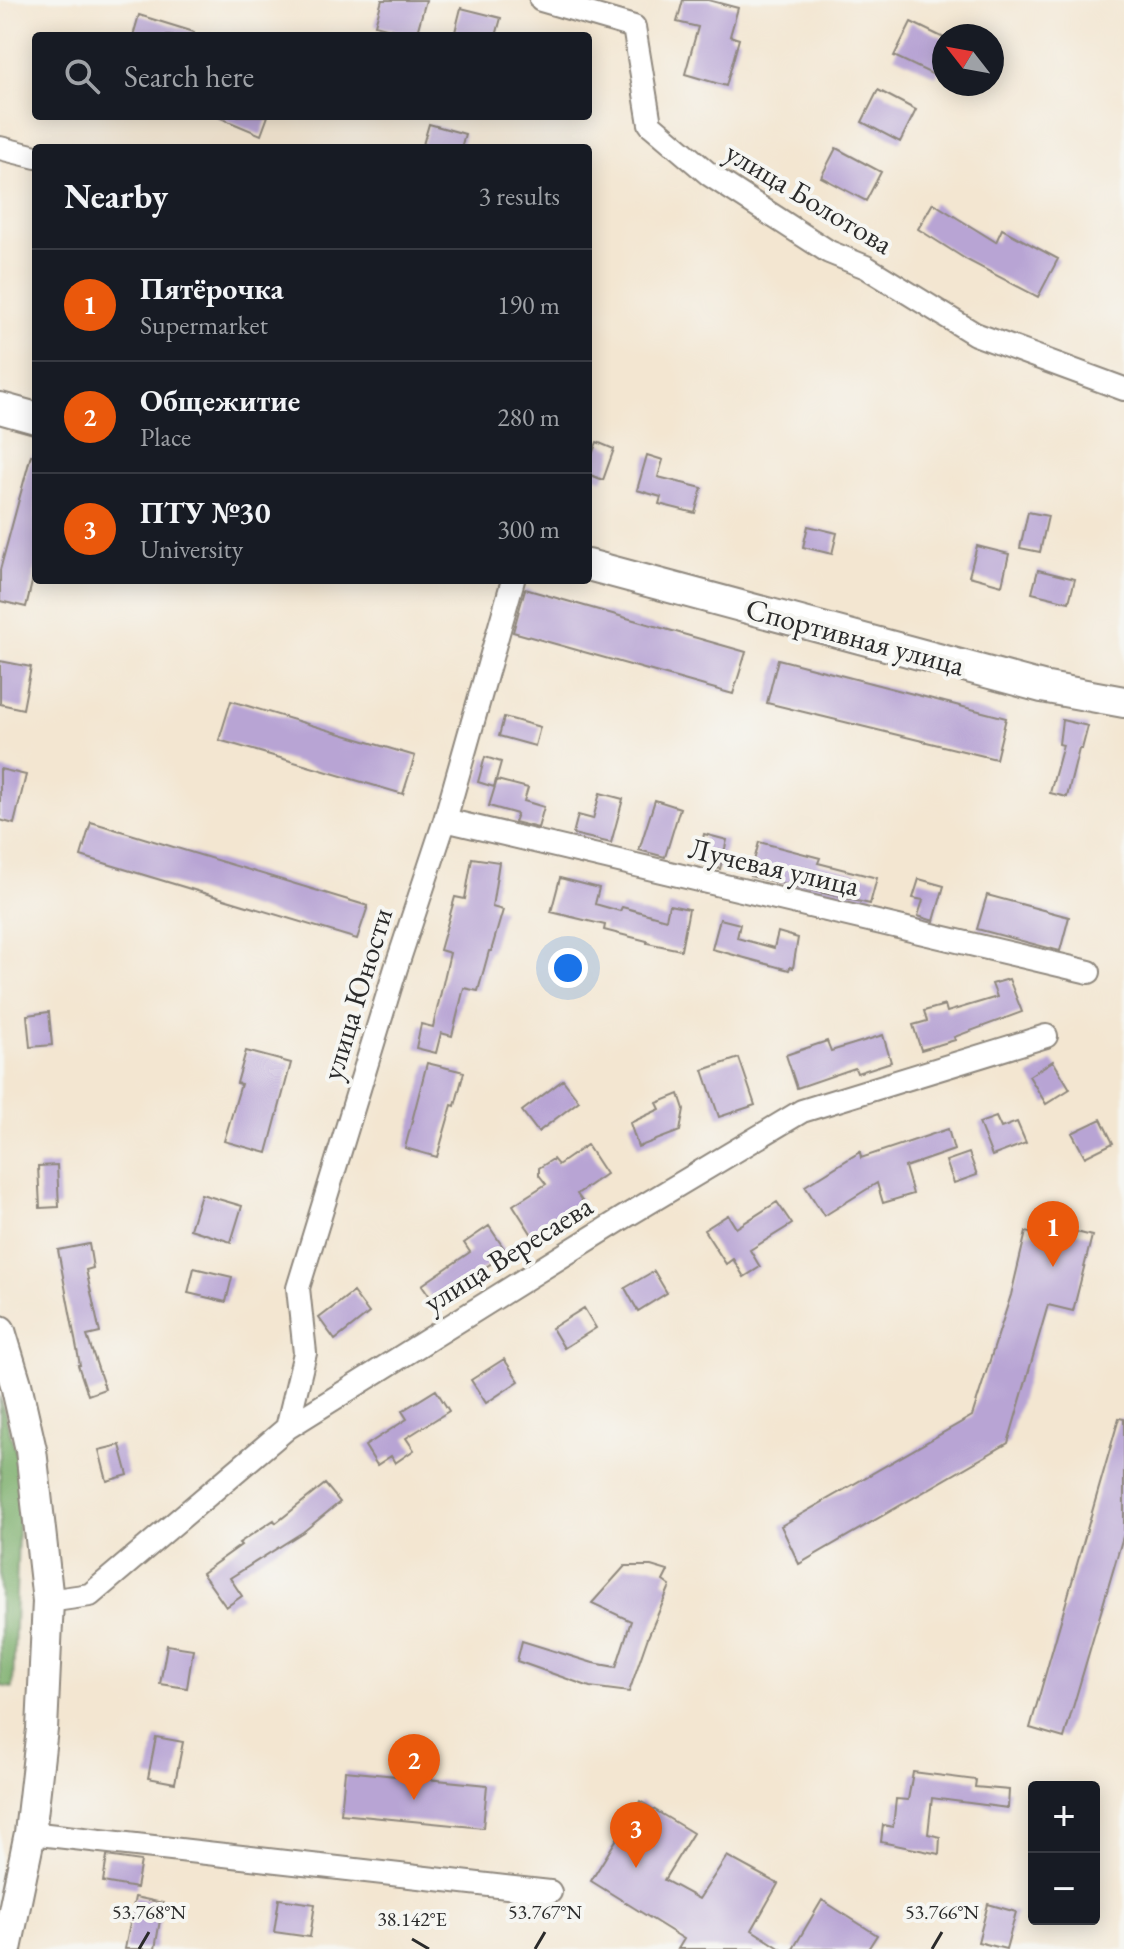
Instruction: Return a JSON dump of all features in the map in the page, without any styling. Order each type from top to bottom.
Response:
[{"type":"main road","points":[[0,408],[32,417]]},
{"type":"main road","name":"Спортивная улица","points":[[592,566],[1042,687],[1124,702]]},
{"type":"main road","points":[[0,1331],[31,1450],[48,1601],[42,1729],[30,1833],[6,1949]]},
{"type":"street","name":"улица Болотова","points":[[541,0],[634,27],[650,124],[710,175],[829,252],[866,267],[975,334],[1124,389]]},
{"type":"street","points":[[0,148],[32,156]]},
{"type":"street","name":"улица Юности","points":[[287,1428],[305,1353],[298,1288],[445,820],[512,584]]},
{"type":"street","name":"Лучевая улица","points":[[445,820],[1089,972]]},
{"type":"street","name":"улица Вересаева","points":[[48,1601],[90,1595],[287,1428],[623,1218],[802,1111],[1046,1036]]},
{"type":"street","points":[[30,1833],[550,1892]]},
{"type":"green space","points":[[0,1396],[20,1468],[13,1688],[0,1686]]},
{"type":"building","points":[[382,0],[426,0],[417,32],[401,32],[375,25]]},
{"type":"building","points":[[683,0],[708,0],[738,8],[730,36],[739,39],[726,86],[685,74],[698,27],[677,22]]},
{"type":"building","points":[[461,8],[501,18],[497,32],[455,32]]},
{"type":"building","points":[[139,15],[194,32],[134,32]]},
{"type":"building","points":[[911,22],[932,32],[932,74],[894,56]]},
{"type":"building","points":[[878,90],[916,110],[900,142],[862,122]]},
{"type":"building","points":[[225,120],[267,120],[261,135]]},
{"type":"building","points":[[429,124],[465,134],[462,144],[423,144]]},
{"type":"building","points":[[836,148],[881,172],[866,201],[821,177]]},
{"type":"building","points":[[933,203],[996,242],[1002,229],[1058,259],[1038,297],[967,260],[918,229]]},
{"type":"building","points":[[597,442],[614,449],[603,480],[592,476],[592,455]]},
{"type":"building","points":[[32,455],[32,582],[26,607],[0,601],[0,570]]},
{"type":"building","points":[[647,455],[663,460],[658,477],[702,488],[695,513],[659,504],[661,497],[637,490]]},
{"type":"building","points":[[1028,512],[1048,516],[1040,552],[1020,548]]},
{"type":"building","points":[[808,526],[837,533],[832,554],[803,547]]},
{"type":"building","points":[[977,546],[1009,554],[1002,585],[969,576]]},
{"type":"building","points":[[1038,570],[1075,579],[1069,602],[1032,593]]},
{"type":"building","points":[[525,589],[746,652],[733,694],[513,632]]},
{"type":"building","points":[[778,659],[1006,718],[996,759],[767,703]]},
{"type":"building","points":[[0,661],[31,667],[23,709],[0,704]]},
{"type":"building","points":[[231,701],[415,756],[403,794],[219,740]]},
{"type":"building","points":[[504,717],[540,727],[535,746],[499,736]]},
{"type":"building","points":[[1062,720],[1088,726],[1067,797],[1050,793],[1063,745],[1059,744]]},
{"type":"building","points":[[485,757],[501,762],[494,787],[478,782]]},
{"type":"building","points":[[0,769],[26,775],[14,824],[0,820]]},
{"type":"building","points":[[497,780],[528,788],[524,801],[544,807],[538,828],[514,822],[517,814],[489,806]]},
{"type":"building","points":[[600,793],[623,799],[611,843],[573,834],[578,815],[593,819]]},
{"type":"building","points":[[655,800],[680,808],[665,857],[639,850]]},
{"type":"building","points":[[91,822],[368,906],[357,939],[81,856]]},
{"type":"building","points":[[704,834],[727,840],[720,869],[697,863]]},
{"type":"building","points":[[759,842],[820,858],[818,863],[877,878],[870,904],[750,876]]},
{"type":"building","points":[[472,858],[499,862],[492,907],[503,910],[478,991],[464,988],[452,1036],[441,1033],[436,1053],[416,1048],[421,1024],[433,1027],[450,953],[440,950],[455,897],[465,899]]},
{"type":"building","points":[[560,878],[599,888],[595,904],[620,911],[622,907],[666,919],[669,905],[689,909],[681,950],[647,943],[604,930],[605,925],[551,912]]},
{"type":"building","points":[[919,879],[944,886],[934,921],[918,916],[923,900],[913,898]]},
{"type":"building","points":[[987,895],[1069,917],[1060,951],[977,929]]},
{"type":"building","points":[[720,919],[740,924],[737,938],[774,948],[778,932],[798,938],[793,968],[789,970],[712,949]]},
{"type":"building","points":[[1009,979],[1022,1012],[954,1037],[955,1040],[921,1050],[913,1025],[927,1021],[924,1011],[945,1005],[947,1012],[997,997],[992,984]]},
{"type":"building","points":[[49,1012],[52,1045],[30,1047],[27,1015]]},
{"type":"building","points":[[883,1035],[891,1062],[857,1073],[855,1068],[797,1088],[786,1055],[827,1041],[831,1051]]},
{"type":"building","points":[[246,1051],[291,1063],[267,1153],[224,1141],[241,1084],[237,1083]]},
{"type":"building","points":[[739,1058],[755,1105],[719,1117],[703,1070]]},
{"type":"building","points":[[1053,1061],[1070,1089],[1046,1104],[1029,1076]]},
{"type":"building","points":[[427,1063],[464,1072],[437,1157],[405,1148]]},
{"type":"building","points":[[563,1080],[579,1101],[538,1132],[522,1111]]},
{"type":"building","points":[[679,1094],[684,1109],[680,1131],[638,1147],[630,1123],[660,1109],[657,1103]]},
{"type":"building","points":[[996,1117],[1001,1128],[1017,1122],[1026,1143],[992,1156],[979,1123]]},
{"type":"building","points":[[1101,1119],[1113,1143],[1085,1157],[1072,1133]]},
{"type":"building","points":[[948,1129],[954,1150],[905,1167],[913,1194],[883,1203],[877,1183],[824,1216],[805,1186],[860,1152],[861,1158]]},
{"type":"building","points":[[587,1145],[606,1174],[577,1194],[584,1204],[536,1241],[513,1205],[546,1184],[539,1175],[539,1168],[553,1159],[558,1165]]},
{"type":"building","points":[[969,1153],[977,1175],[954,1183],[946,1161]]},
{"type":"building","points":[[57,1165],[59,1207],[40,1208],[38,1166]]},
{"type":"building","points":[[201,1194],[242,1206],[231,1242],[190,1229]]},
{"type":"building","points":[[777,1202],[792,1224],[750,1250],[760,1267],[744,1277],[733,1259],[726,1264],[704,1230],[728,1215],[736,1228]]},
{"type":"building","points":[[1037,1222],[1092,1236],[1073,1311],[1048,1305],[1008,1443],[799,1564],[781,1526],[972,1416],[1011,1295],[1026,1232],[1034,1234]]},
{"type":"building","points":[[489,1226],[507,1253],[460,1284],[462,1287],[436,1305],[422,1285],[470,1252],[464,1243]]},
{"type":"building","points":[[89,1244],[93,1268],[86,1270],[100,1333],[87,1336],[105,1389],[88,1395],[78,1365],[58,1250]]},
{"type":"building","points":[[194,1268],[232,1277],[226,1302],[188,1293]]},
{"type":"building","points":[[654,1271],[667,1293],[638,1311],[625,1288]]},
{"type":"building","points":[[353,1292],[369,1313],[335,1340],[319,1318]]},
{"type":"building","points":[[584,1308],[596,1328],[564,1348],[552,1328]]},
{"type":"building","points":[[504,1359],[519,1381],[486,1403],[471,1380]]},
{"type":"building","points":[[436,1390],[449,1411],[406,1438],[414,1450],[395,1463],[391,1456],[377,1465],[365,1446],[407,1419],[402,1411]]},
{"type":"building","points":[[1119,1418],[1124,1419],[1124,1533],[1064,1738],[1030,1728]]},
{"type":"building","points":[[120,1445],[128,1475],[107,1481],[99,1450]]},
{"type":"building","points":[[325,1484],[340,1502],[303,1532],[230,1578],[242,1596],[226,1607],[202,1573],[241,1545],[239,1543],[274,1520],[276,1523]]},
{"type":"building","points":[[625,1566],[651,1566],[668,1571],[663,1581],[670,1586],[629,1692],[590,1687],[517,1661],[522,1641],[616,1667],[631,1621],[592,1603]]},
{"type":"building","points":[[167,1645],[193,1649],[187,1688],[160,1684]]},
{"type":"building","points":[[156,1737],[183,1742],[175,1783],[148,1778]]},
{"type":"building","points":[[345,1771],[487,1785],[483,1828],[341,1814]]},
{"type":"building","points":[[913,1772],[976,1780],[975,1787],[1009,1790],[1008,1808],[932,1798],[928,1834],[940,1837],[939,1854],[881,1842],[883,1825],[893,1827],[896,1799],[908,1800]]},
{"type":"building","points":[[640,1801],[693,1833],[664,1880],[699,1899],[727,1856],[778,1884],[752,1930],[781,1949],[678,1949],[684,1939],[591,1881]]},
{"type":"building","points":[[107,1856],[141,1861],[136,1888],[103,1882]]},
{"type":"building","points":[[135,1897],[163,1903],[155,1949],[125,1949]]},
{"type":"building","points":[[279,1899],[315,1904],[310,1937],[274,1932]]},
{"type":"building","points":[[822,1900],[877,1935],[868,1949],[793,1949]]},
{"type":"building","points":[[988,1904],[1016,1912],[1006,1949],[978,1942]]},
{"type":"place","name":"Пятёрочка","points":[[1053,1267]]},
{"type":"place","name":"Общежитие","points":[[414,1800]]},
{"type":"place","name":"ПТУ №30","points":[[636,1868]]}]
